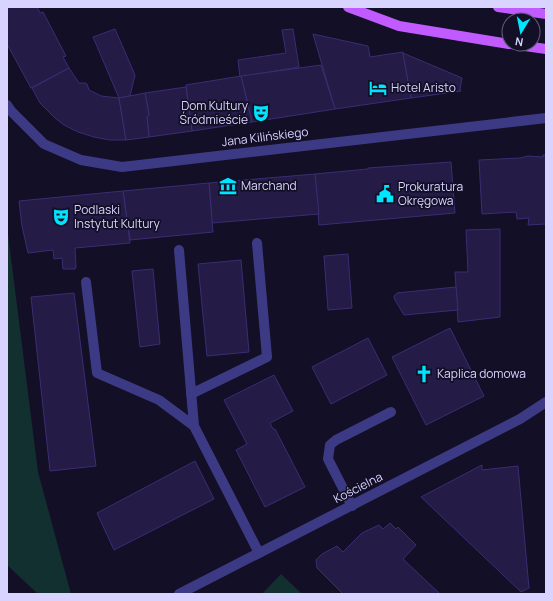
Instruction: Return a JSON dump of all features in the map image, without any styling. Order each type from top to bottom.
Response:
[{"type":"main road","points":[[348,7],[398,26],[501,43]]},
{"type":"main road","points":[[498,7],[546,14]]},
{"type":"street","name":"Jana Kilińskiego","points":[[7,105],[10,111],[44,144],[81,160],[122,167],[546,118]]},
{"type":"street","points":[[191,394],[267,357],[257,243]]},
{"type":"street","points":[[179,250],[194,426],[259,553]]},
{"type":"street","points":[[86,282],[96,373],[159,400],[194,426]]},
{"type":"street","name":"Kościelna","points":[[179,594],[520,419],[546,402]]},
{"type":"street","points":[[352,506],[328,458],[330,445],[336,440],[391,412]]},
{"type":"green space","points":[[7,226],[38,472],[71,594],[38,594],[7,565]]},
{"type":"green space","points":[[281,574],[302,594],[262,594]]},
{"type":"building","points":[[7,7],[37,7],[40,13],[43,12],[66,56],[63,57],[69,68],[31,88],[7,44]]},
{"type":"building","points":[[115,29],[135,75],[130,96],[119,98],[93,37]]},
{"type":"building","points":[[293,29],[299,67],[240,77],[238,60],[286,53],[282,30]]},
{"type":"building","points":[[313,34],[368,46],[370,57],[403,52],[411,98],[335,109]]},
{"type":"building","points":[[403,53],[462,78],[461,91],[411,98]]},
{"type":"building","points":[[321,65],[335,109],[252,122],[241,76]]},
{"type":"building","points":[[69,68],[79,83],[87,84],[89,90],[101,96],[119,98],[126,140],[110,140],[78,132],[64,125],[40,103],[32,88]]},
{"type":"building","points":[[241,76],[252,122],[192,131],[186,85]]},
{"type":"building","points":[[186,87],[192,131],[149,137],[147,117],[149,115],[145,93]]},
{"type":"building","points":[[145,93],[149,115],[147,117],[149,137],[126,140],[119,98]]},
{"type":"building","points":[[543,155],[546,155],[546,224],[528,225],[529,218],[517,219],[516,212],[482,214],[479,160],[520,158],[528,156],[543,157]]},
{"type":"building","name":"Prokuratura Okręgowa","points":[[451,162],[455,213],[319,225],[315,174],[368,168]]},
{"type":"building","points":[[315,174],[319,214],[212,223],[209,183]]},
{"type":"building","points":[[209,183],[213,232],[130,240],[123,191]]},
{"type":"building","points":[[123,191],[130,243],[75,248],[75,269],[63,269],[62,258],[54,259],[53,250],[28,253],[22,226],[19,201]]},
{"type":"building","points":[[500,229],[500,317],[458,322],[455,272],[468,272],[466,230]]},
{"type":"building","points":[[348,254],[352,308],[328,310],[324,256]]},
{"type":"building","points":[[241,260],[249,352],[207,356],[198,264]]},
{"type":"building","points":[[153,269],[160,344],[140,347],[132,271]]},
{"type":"building","points":[[456,287],[458,310],[404,315],[394,296],[397,293]]},
{"type":"building","points":[[74,293],[96,466],[50,471],[31,297]]},
{"type":"building","points":[[450,328],[484,396],[426,425],[392,357]]},
{"type":"building","points":[[368,338],[387,375],[331,404],[312,367]]},
{"type":"building","points":[[274,375],[293,411],[270,423],[273,429],[275,429],[305,487],[265,507],[236,450],[247,444],[224,400]]},
{"type":"building","points":[[195,461],[214,499],[114,550],[97,513]]},
{"type":"building","points":[[482,465],[482,470],[518,466],[529,588],[521,592],[421,497]]},
{"type":"building","points":[[390,523],[396,529],[398,527],[416,545],[403,559],[440,594],[343,594],[317,568],[316,560],[322,554],[337,546],[343,552],[362,533],[379,525],[383,529]]},
{"type":"place","name":"Hotel Aristo","points":[[378,88]]},
{"type":"place","name":"Dom Kultury Śródmieście","points":[[261,113]]},
{"type":"place","name":"Marchand","points":[[228,186]]},
{"type":"place","name":"Prokuratura Okręgowa","points":[[385,194]]},
{"type":"place","name":"Podlaski Instytut Kultury","points":[[61,217]]},
{"type":"place","name":"Kaplica domowa","points":[[424,374]]}]
